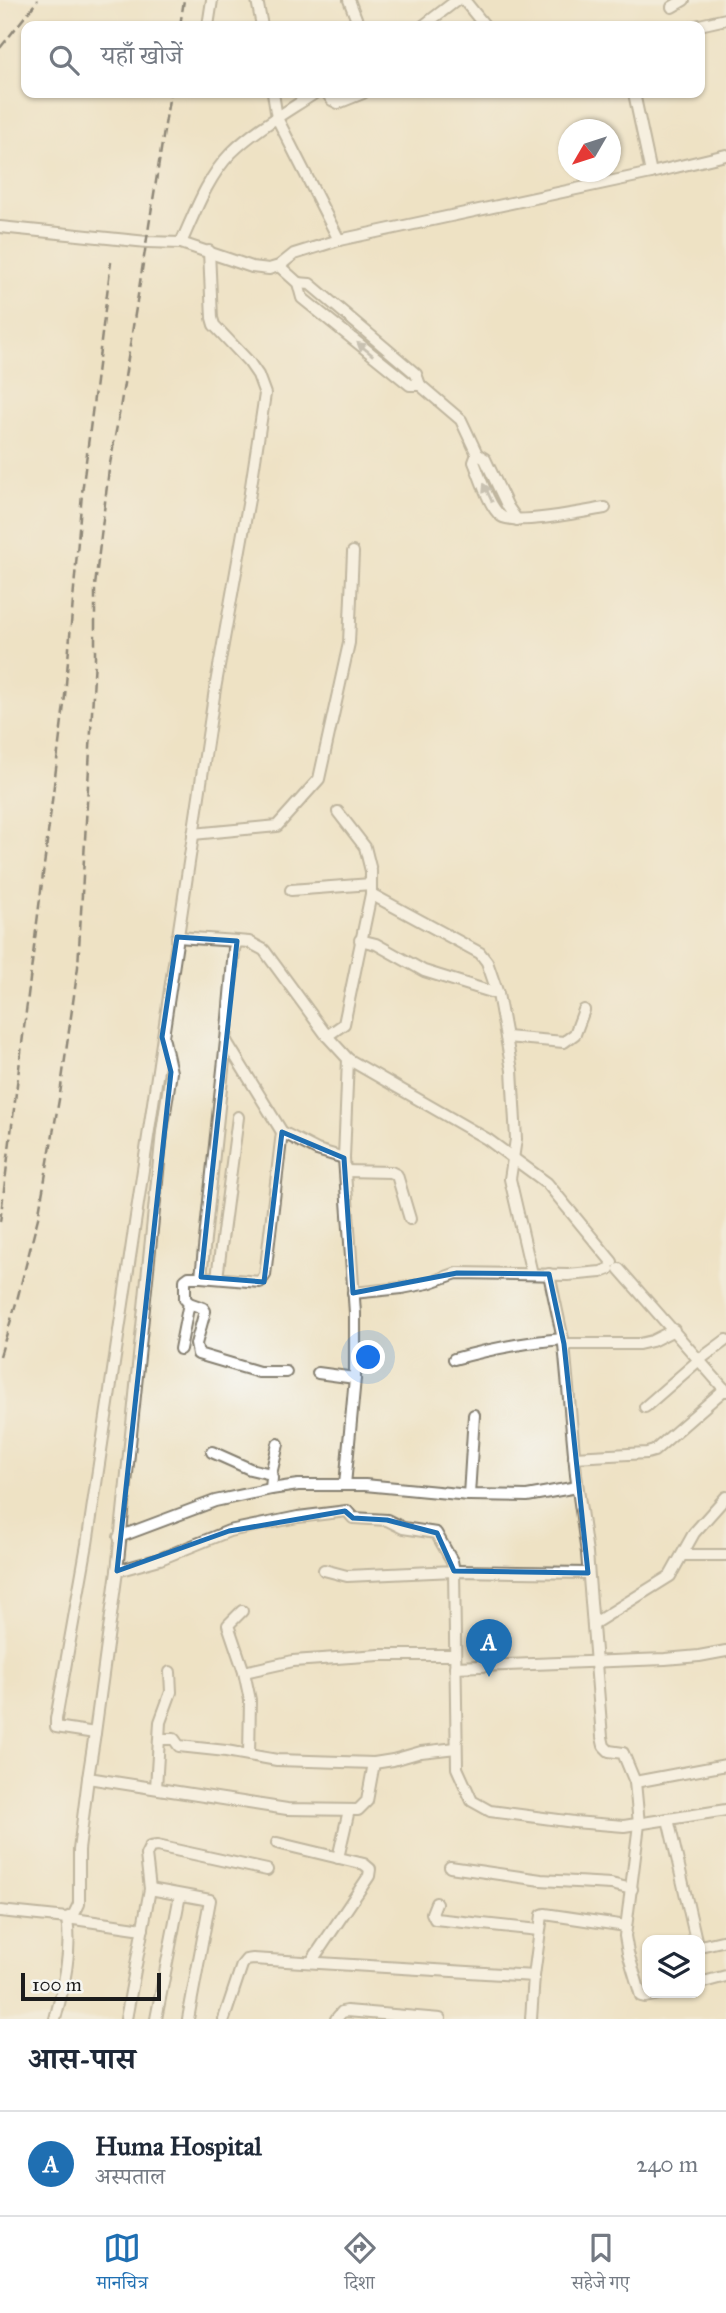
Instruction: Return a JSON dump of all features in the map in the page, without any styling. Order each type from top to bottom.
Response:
[{"type":"street","points":[[209,21],[212,0]]},
{"type":"street","points":[[257,0],[261,21]]},
{"type":"street","points":[[349,0],[357,21]]},
{"type":"street","points":[[430,21],[457,0]]},
{"type":"street","points":[[464,0],[481,21]]},
{"type":"street","points":[[672,7],[684,0]]},
{"type":"street","points":[[705,24],[726,19]]},
{"type":"street","points":[[274,98],[277,118],[339,240]]},
{"type":"street","points":[[181,243],[210,182],[232,153],[307,98]]},
{"type":"street","points":[[331,98],[338,103],[350,98]]},
{"type":"street","points":[[635,98],[651,173]]},
{"type":"street","points":[[0,227],[181,243],[252,267],[269,269],[279,266],[294,254],[339,240],[726,155]]},
{"type":"street","points":[[95,1733],[56,1727],[56,1719],[87,1544],[215,689],[265,394],[258,375],[249,362],[214,325],[209,251]]},
{"type":"street","points":[[279,266],[298,283],[310,284],[416,374],[420,385],[461,420],[477,454],[485,459],[517,520],[605,509]]},
{"type":"street","points":[[193,834],[277,826],[316,784],[349,643],[353,552]]},
{"type":"street","points":[[327,1036],[344,1024],[371,889],[371,870],[365,847],[338,812]]},
{"type":"street","points":[[291,890],[371,889],[480,953],[486,962],[498,994],[516,1104],[516,1139],[510,1179],[532,1274]]},
{"type":"street","points":[[177,937],[249,942],[264,950],[327,1036],[348,1059],[487,1139],[547,1184],[613,1267],[674,1330],[725,1390],[654,1451],[574,1457]]},
{"type":"street","points":[[360,940],[376,944],[424,971],[498,994]]},
{"type":"street","points":[[201,1277],[234,949],[237,941]]},
{"type":"street","points":[[506,1037],[565,1042],[575,1034],[584,1010]]},
{"type":"street","points":[[67,1918],[74,1914],[79,1904],[79,1850],[117,1572],[162,1132],[171,1072],[162,1037]]},
{"type":"street","points":[[226,1041],[282,1132],[317,1150],[344,1158]]},
{"type":"street","points":[[345,1485],[355,1378],[353,1293],[344,1158],[348,1059]]},
{"type":"street","points":[[216,1278],[238,1117]]},
{"type":"street","points":[[282,1132],[265,1275],[260,1282],[189,1277],[185,1280],[185,1299],[205,1311],[196,1344],[198,1354],[259,1372],[286,1372]]},
{"type":"street","points":[[345,1171],[391,1172],[397,1175],[410,1219]]},
{"type":"street","points":[[353,1293],[414,1286],[457,1273],[585,1274],[613,1267]]},
{"type":"street","points":[[548,1274],[563,1342],[604,1746],[611,1753],[623,1753],[635,1782],[639,1824],[626,1926],[628,1954],[642,1996]]},
{"type":"street","points":[[180,1349],[189,1303]]},
{"type":"street","points":[[454,1359],[531,1342],[639,1344],[674,1330]]},
{"type":"street","points":[[645,1407],[726,1339]]},
{"type":"street","points":[[318,1373],[355,1378]]},
{"type":"street","points":[[469,1495],[474,1415]]},
{"type":"street","points":[[271,1489],[271,1474],[278,1444]]},
{"type":"street","points":[[212,1452],[250,1469],[271,1474]]},
{"type":"street","points":[[119,1537],[215,1501],[298,1485],[345,1485],[469,1495],[527,1496],[578,1486]]},
{"type":"street","points":[[593,1624],[667,1580],[694,1533],[726,1497]]},
{"type":"street","points":[[117,1572],[160,1559],[229,1531],[298,1517],[347,1511],[353,1518],[387,1520],[403,1528],[436,1533],[452,1561],[454,1571],[457,1768],[472,1801],[490,1811],[624,1826],[726,1810]]},
{"type":"street","points":[[683,1555],[726,1555]]},
{"type":"street","points":[[324,1570],[347,1576],[454,1571],[588,1573]]},
{"type":"street","points":[[243,1611],[228,1625],[244,1672],[250,1700],[249,1755]]},
{"type":"street","points":[[455,1667],[665,1659],[726,1651]]},
{"type":"street","points":[[244,1672],[293,1661],[380,1655],[455,1655]]},
{"type":"street","points":[[156,1788],[160,1723],[170,1692],[170,1672]]},
{"type":"street","points":[[160,1739],[174,1739],[179,1746],[310,1763],[374,1763],[421,1752],[456,1748]]},
{"type":"street","points":[[88,1778],[287,1809],[358,1810],[367,1801],[374,1763]]},
{"type":"street","points":[[635,1782],[726,1765]]},
{"type":"street","points":[[338,1858],[349,1810]]},
{"type":"street","points":[[668,1819],[695,1935]]},
{"type":"street","points":[[277,1843],[368,1866],[371,1872],[312,1962]]},
{"type":"street","points":[[126,2019],[150,1889],[146,1854],[150,1847],[157,1846],[267,1870]]},
{"type":"street","points":[[450,1867],[541,1880],[611,1884],[632,1889]]},
{"type":"street","points":[[150,1889],[210,1900],[188,2019]]},
{"type":"street","points":[[156,2019],[180,1895]]},
{"type":"street","points":[[436,1903],[432,1916],[436,1919],[538,1930]]},
{"type":"street","points":[[0,1911],[143,1928]]},
{"type":"street","points":[[531,2019],[540,1917],[545,1914],[626,1926]]},
{"type":"street","points":[[55,2019],[69,1945],[67,1918]]},
{"type":"street","points":[[705,1945],[726,1940]]},
{"type":"street","points":[[224,2019],[236,1976],[246,1961],[253,1959],[534,1976]]},
{"type":"street","points":[[705,1982],[726,1976]]},
{"type":"street","points":[[336,2019],[342,2012],[347,2011],[440,2019]]},
{"type":"highlighted area","points":[[177,937],[237,941],[201,1277],[264,1282],[282,1132],[344,1158],[353,1293],[457,1273],[549,1274],[564,1344],[588,1573],[454,1571],[437,1533],[387,1520],[353,1518],[345,1511],[229,1531],[117,1571],[171,1072],[162,1037]]},
{"type":"railway","points":[[21,21],[38,0]]},
{"type":"railway","points":[[181,21],[184,0]]},
{"type":"railway","points":[[0,48],[21,21]]},
{"type":"railway","points":[[0,1356],[38,1218],[60,1094],[78,967],[95,658],[95,586],[109,469],[169,98]]},
{"type":"railway","points":[[0,1222],[65,696],[82,493],[111,262]]},
{"type":"place","name":"Huma Hospital","points":[[489,1677]]}]
